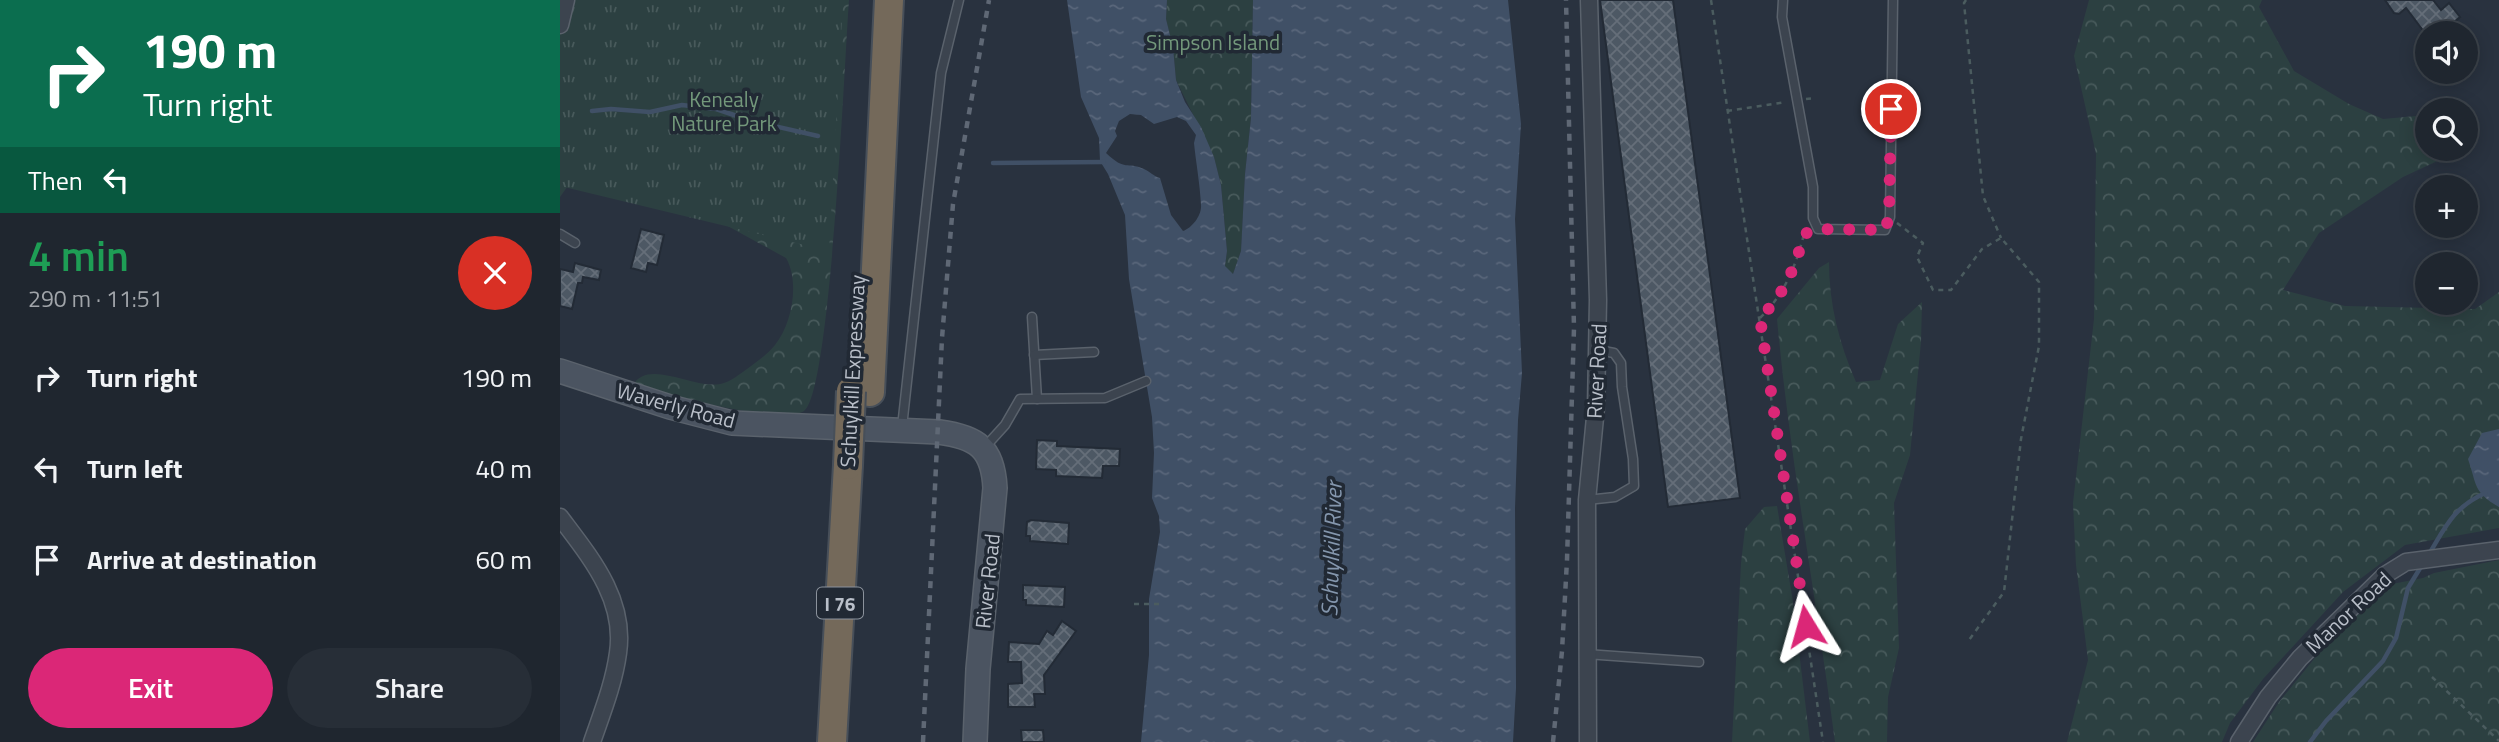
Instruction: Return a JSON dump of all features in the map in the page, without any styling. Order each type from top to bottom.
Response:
[{"type":"highway","name":"Schuylkill Expressway","points":[[850,742],[857,465],[876,63],[871,0]]},
{"type":"highway","name":"Schuylkill Expressway","points":[[876,63],[889,0]]},
{"type":"highway","name":"Schuylkill Expressway","points":[[832,742],[857,465]]},
{"type":"street","points":[[560,25],[566,0]]},
{"type":"street","name":"River Road","points":[[1588,742],[1587,500],[1596,407],[1598,350],[1589,0]]},
{"type":"street","name":"Waverly Road","points":[[560,372],[670,407],[732,423],[902,429],[961,436],[983,449]]},
{"type":"street","name":"River Road","points":[[975,742],[978,669],[995,488],[992,464],[983,449]]},
{"type":"street","points":[[560,517],[600,571],[609,589],[618,620],[619,651],[592,742]]},
{"type":"street","name":"Manor Road","points":[[2239,742],[2283,677],[2329,627],[2385,575],[2406,562],[2499,550]]},
{"type":"lane","points":[[902,429],[941,73],[959,0]]},
{"type":"lane","points":[[1783,0],[1782,17],[1814,187],[1813,218],[1818,229],[1885,230],[1889,217],[1893,0]]},
{"type":"lane","points":[[560,234],[575,243]]},
{"type":"lane","points":[[1032,317],[1037,399]]},
{"type":"lane","points":[[1587,500],[1615,497],[1634,486],[1621,363],[1614,353],[1598,350]]},
{"type":"lane","points":[[1034,355],[1094,352]]},
{"type":"lane","points":[[983,449],[1005,425],[1020,399],[1105,398],[1146,381]]},
{"type":"lane","points":[[1586,654],[1699,662]]},
{"type":"path","points":[[1711,0],[1823,742]]},
{"type":"path","points":[[1966,0],[1964,3],[1983,197],[2001,237],[2039,282],[2039,346],[2021,439],[2004,592],[1969,640]]},
{"type":"path","points":[[1727,111],[1815,98]]},
{"type":"path","points":[[1889,217],[1923,243],[1917,257],[1933,290],[1951,290],[1982,249],[2001,237]]},
{"type":"path","points":[[1760,318],[1786,285],[1798,259],[1804,234],[1818,229]]},
{"type":"path","points":[[1134,604],[1162,604]]},
{"type":"path","points":[[2432,677],[2499,741]]},
{"type":"green space","name":"Kenealy Nature Park","points":[[560,0],[843,0],[829,251],[560,186]]},
{"type":"green space","name":"Kenealy Nature Park","points":[[746,0],[849,0],[835,218],[822,346],[814,390],[804,411],[791,415],[721,407],[633,385],[640,377],[650,374],[713,385],[724,383],[765,355],[781,336],[790,315],[793,279],[786,258],[704,213],[570,183],[560,197],[560,58]]},
{"type":"green space","name":"Simpson Island","points":[[1167,0],[1253,0],[1251,118],[1241,251],[1233,274],[1225,266],[1227,251],[1221,185],[1214,157],[1176,80],[1173,47],[1166,19]]},
{"type":"green space","points":[[2089,0],[2262,0],[2259,7],[2294,71],[2349,104],[2383,119],[2415,116],[2415,161],[2437,161],[2403,177],[2319,233],[2283,290],[2345,306],[2415,308],[2415,315],[2478,315],[2478,307],[2499,292],[2499,528],[2405,545],[2343,592],[2263,679],[2230,723],[2222,742],[2067,742],[2088,660],[2076,565],[2073,503],[2094,319],[2096,154],[2074,56]]},
{"type":"green space","points":[[1829,262],[1836,323],[1856,382],[1880,380],[1898,324],[1922,302],[1921,342],[1910,455],[1894,503],[1899,648],[1888,697],[1887,742],[1835,742],[1782,372],[1777,319],[1819,268]]},
{"type":"green space","points":[[1777,506],[1793,602],[1810,742],[1732,742],[1745,529],[1764,507]]},
{"type":"green space","points":[[2499,560],[2499,742],[2253,742],[2279,702],[2327,643],[2392,584]]},
{"type":"water","name":"Schuylkill River","points":[[1067,0],[1167,0],[1166,19],[1173,47],[1176,80],[1214,157],[1221,185],[1227,251],[1225,266],[1233,274],[1241,251],[1251,118],[1253,0],[1508,0],[1521,124],[1515,219],[1522,373],[1515,508],[1516,688],[1513,742],[1141,742],[1149,655],[1149,599],[1160,532],[1159,516],[1152,498],[1152,417],[1129,279],[1125,215],[1100,161],[1099,138],[1081,97]],"holes":[[[1130,114],[1141,115],[1154,124],[1177,117],[1186,121],[1196,135],[1194,143],[1201,209],[1196,221],[1183,231],[1171,215],[1160,178],[1144,169],[1122,164],[1106,153],[1117,136],[1115,131],[1119,121]]]},
{"type":"water","points":[[2499,429],[2499,507],[2480,492],[2468,459],[2482,433]]},
{"type":"building","points":[[1600,0],[1673,0],[1740,498],[1668,507]]},
{"type":"building","points":[[2385,0],[2433,0],[2441,10],[2449,3],[2460,17],[2455,21],[2416,21],[2406,8],[2399,14],[2394,13]]},
{"type":"building","points":[[641,229],[664,235],[657,265],[648,263],[646,272],[631,268]]},
{"type":"building","points":[[575,263],[601,270],[599,280],[583,277],[582,283],[578,283],[572,309],[560,306],[560,269],[573,272]]},
{"type":"building","points":[[1037,440],[1057,441],[1057,446],[1120,449],[1119,466],[1103,466],[1102,478],[1056,476],[1056,470],[1036,469]]},
{"type":"building","points":[[1027,522],[1069,523],[1068,544],[1030,541],[1030,536],[1026,536]]},
{"type":"building","points":[[1023,585],[1065,587],[1064,607],[1026,605],[1026,600],[1023,600]]},
{"type":"building","points":[[1062,621],[1076,631],[1044,675],[1045,694],[1034,694],[1035,707],[1008,707],[1008,684],[1022,683],[1021,662],[1008,662],[1009,642],[1039,644],[1047,631],[1053,635]]},
{"type":"building","points":[[1021,730],[1043,730],[1044,742],[1022,742]]},
{"type":"waterway","points":[[592,111],[611,109],[650,112],[682,105],[716,109],[752,121],[818,136]]},
{"type":"waterway","points":[[993,163],[1104,162]]},
{"type":"waterway","points":[[2429,554],[2458,512],[2485,493]]},
{"type":"waterway","points":[[2310,742],[2326,721],[2383,661],[2396,638],[2408,588],[2422,565]]},
{"type":"railway","points":[[923,742],[942,338],[953,204],[989,0]]},
{"type":"railway","points":[[1553,742],[1567,560],[1574,328],[1566,0]]},
{"type":"route","points":[[1806,626],[1760,318],[1786,285],[1798,259],[1804,234],[1818,229],[1885,230],[1889,217],[1891,109]]}]
